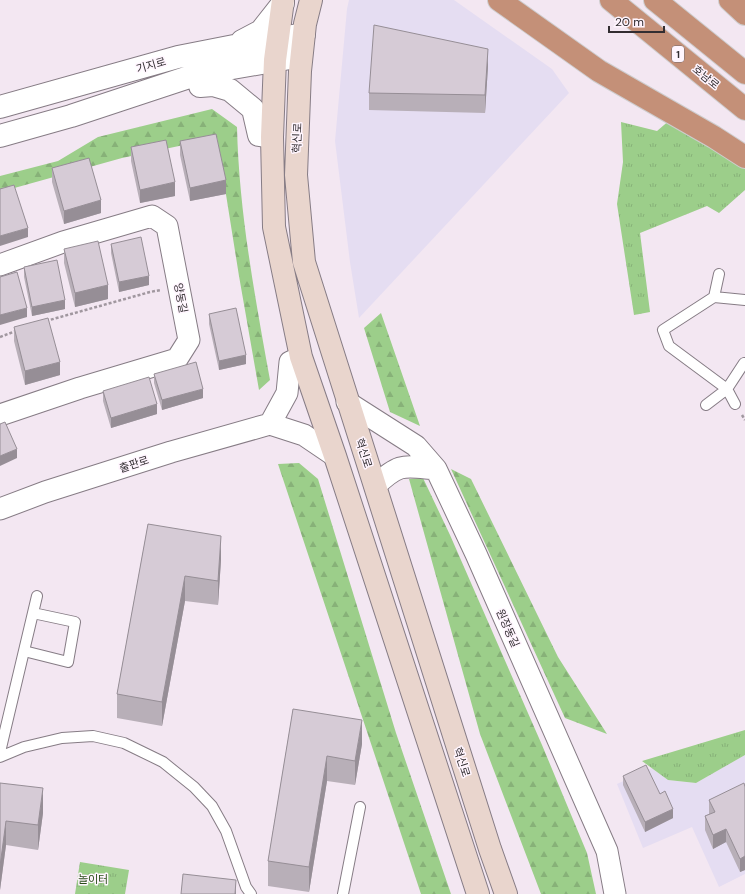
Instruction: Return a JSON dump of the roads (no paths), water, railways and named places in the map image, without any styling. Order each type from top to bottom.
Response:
[{"type":"highway","points":[[499,0],[599,72],[714,137],[745,157]]},
{"type":"highway","name":"호남로","points":[[611,0],[745,109]]},
{"type":"highway","points":[[655,0],[745,73]]},
{"type":"highway","points":[[730,0],[745,14]]},
{"type":"main road","name":"혁신로","points":[[311,0],[305,24],[301,56],[296,175],[304,262],[347,402],[490,849],[506,894]]},
{"type":"main road","points":[[283,2],[275,60],[272,137],[274,227],[301,357],[335,456],[478,894]]},
{"type":"street","points":[[234,46],[261,31],[283,2]]},
{"type":"street","name":"기지로","points":[[0,107],[178,57],[304,34]]},
{"type":"street","name":"기지로","points":[[0,136],[71,116],[198,74],[301,56]]},
{"type":"street","points":[[198,74],[200,86],[213,85],[230,90],[253,109],[259,135],[272,137]]},
{"type":"street","name":"양동길","points":[[0,265],[63,242],[152,216],[167,226],[189,340],[177,360],[80,388],[0,415]]},
{"type":"street","points":[[301,357],[290,362],[287,393],[270,424],[304,435],[335,456]]},
{"type":"street","name":"원장동길","points":[[347,402],[416,446],[436,469],[476,554],[607,851],[615,894]]},
{"type":"street","name":"출판로","points":[[0,509],[45,492],[163,454],[270,424]]},
{"type":"street","points":[[375,486],[390,473],[403,466],[436,469]]},
{"type":"lane","points":[[714,297],[718,274]]},
{"type":"lane","points":[[735,404],[727,390],[669,346],[663,330],[714,297],[745,300]]},
{"type":"lane","points":[[706,405],[727,390],[744,363]]},
{"type":"lane","points":[[0,752],[37,596]]},
{"type":"lane","points":[[24,651],[68,662],[75,622],[33,613]]},
{"type":"lane","points":[[0,757],[32,745],[62,738],[93,736],[124,743],[163,762],[194,787],[212,806],[226,830],[246,887],[251,894]]},
{"type":"lane","points":[[343,894],[360,808]]},
{"type":"park label","name":"놀이터","points":[[93,879]]}]
